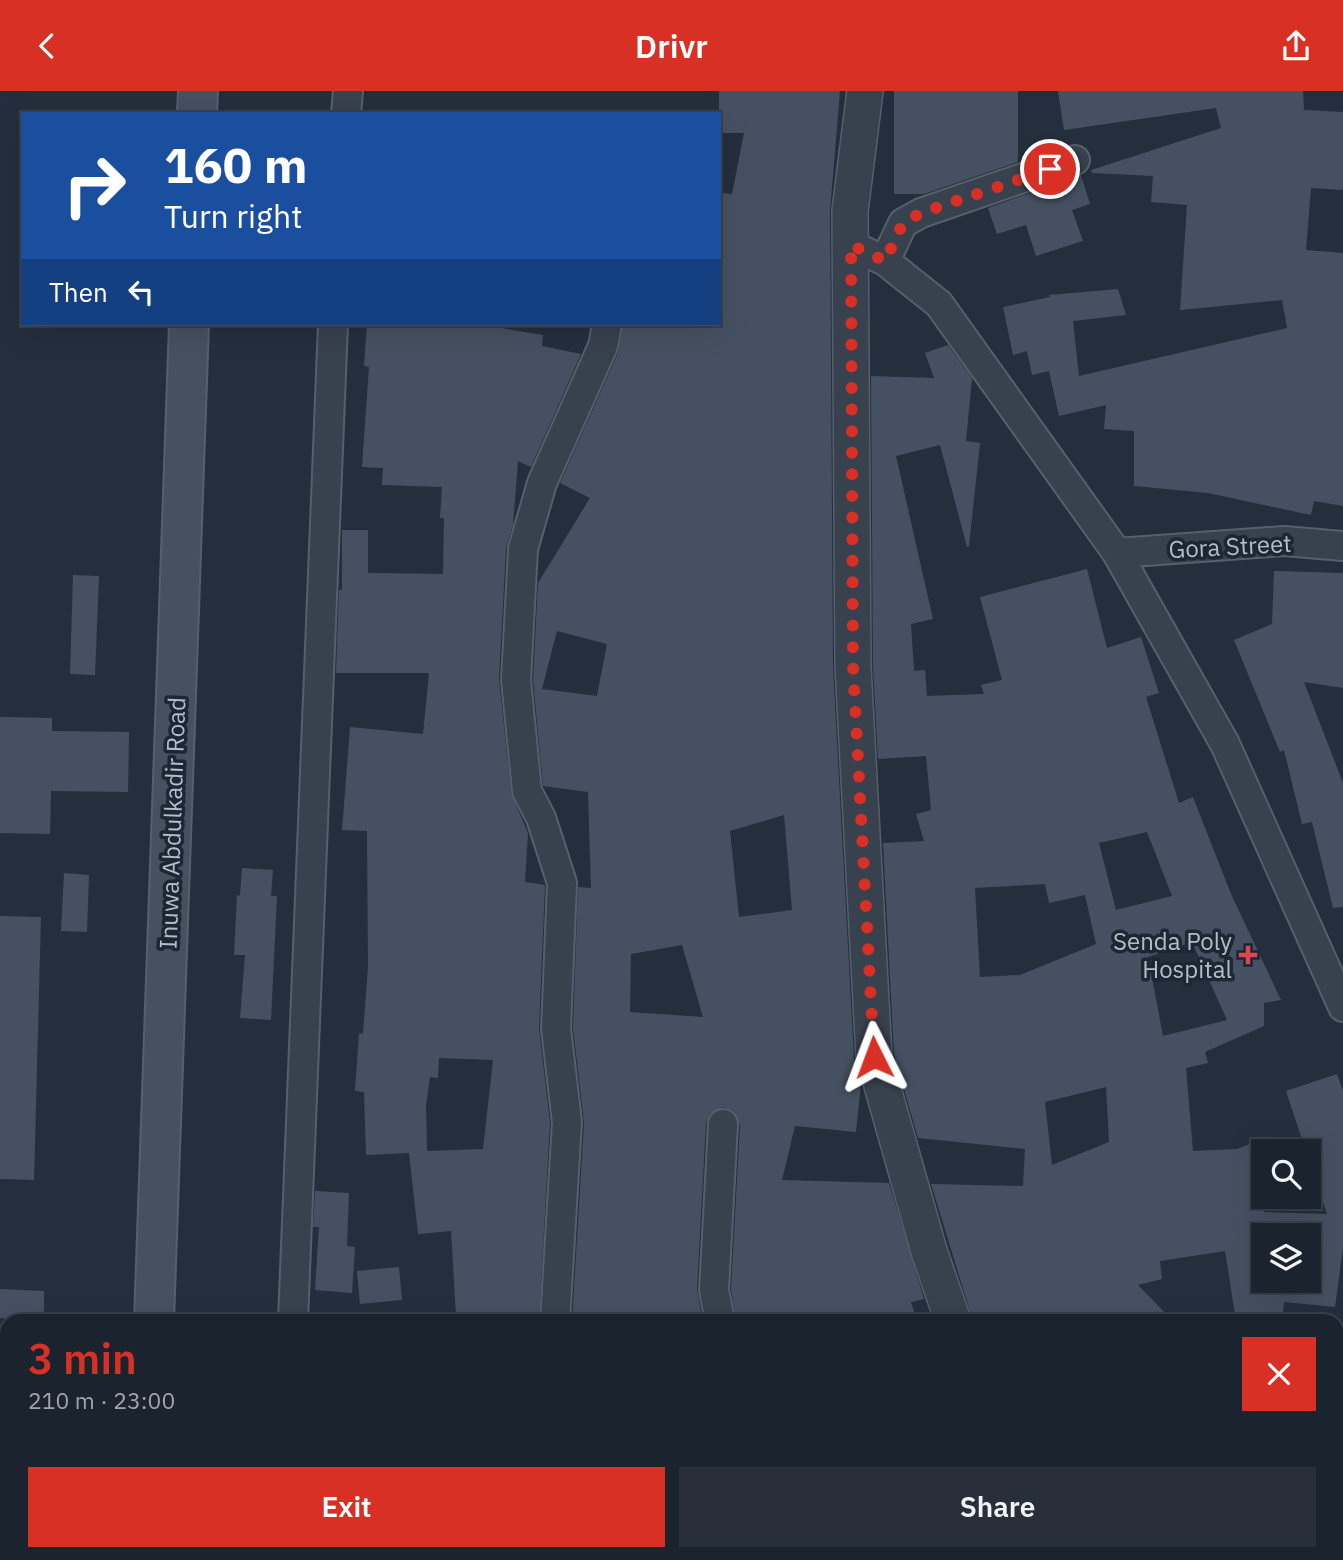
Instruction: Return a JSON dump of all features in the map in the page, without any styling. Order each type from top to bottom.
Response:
[{"type":"main road","points":[[197,112],[198,91]]},
{"type":"main road","name":"Inuwa Abdulkadir Road","points":[[154,1314],[189,326]]},
{"type":"street","points":[[346,112],[348,91]]},
{"type":"street","points":[[865,91],[850,211],[853,667],[874,1057],[929,1251],[951,1314]]},
{"type":"street","points":[[885,261],[903,223],[921,213],[1075,160]]},
{"type":"street","points":[[851,245],[885,261],[939,304],[1116,553],[1225,744],[1343,1007]]},
{"type":"street","points":[[293,1314],[333,326]]},
{"type":"street","points":[[555,1314],[566,1122],[556,1029],[562,883],[541,818],[527,790],[517,667],[523,549],[542,483],[603,346],[607,326]]},
{"type":"street","name":"Gora Street","points":[[1116,553],[1283,541],[1343,546]]},
{"type":"street","points":[[719,1314],[714,1290],[723,1125]]},
{"type":"building","points":[[719,91],[840,91],[830,211],[833,667],[854,1058],[861,1084],[856,1132],[795,1126],[782,1180],[889,1183],[924,1299],[911,1302],[915,1314],[735,1314],[731,1289],[740,1125],[733,1111],[723,1107],[710,1114],[706,1123],[697,1289],[702,1314],[572,1314],[584,1123],[573,1028],[578,887],[591,888],[588,792],[543,786],[533,680],[538,583],[590,498],[560,483],[618,353],[623,326],[721,326],[721,193],[732,194],[744,133],[721,133]],"holes":[[[557,631],[607,644],[597,696],[542,689]],[[784,815],[792,910],[739,917],[730,831]],[[682,945],[703,1017],[630,1012],[631,954]]]},
{"type":"building","points":[[894,91],[1018,91],[1018,162],[924,194],[894,194]]},
{"type":"building","points":[[1058,91],[1303,91],[1304,110],[1343,112],[1343,190],[1311,188],[1306,250],[1343,253],[1343,506],[1314,501],[1311,515],[1208,493],[1134,486],[1134,431],[1104,429],[1106,405],[1059,416],[1049,371],[1032,375],[1027,351],[1013,355],[1003,307],[1050,297],[1049,295],[1118,289],[1126,315],[1073,321],[1079,376],[1287,328],[1282,300],[1180,310],[1187,205],[1151,202],[1153,176],[1092,173],[1091,170],[1221,128],[1216,108],[1064,130]]},
{"type":"building","points":[[1081,175],[1090,204],[1072,210],[1083,241],[1036,256],[1026,225],[997,234],[988,208]]},
{"type":"building","points":[[367,326],[501,328],[543,335],[542,346],[581,354],[531,467],[518,461],[513,525],[506,548],[499,679],[511,793],[528,833],[525,882],[545,885],[539,1029],[550,1122],[539,1314],[456,1314],[451,1231],[418,1234],[409,1153],[366,1155],[364,1092],[355,1091],[368,966],[367,831],[342,830],[350,727],[423,734],[429,673],[336,673],[339,590],[342,590],[342,530],[368,530],[368,573],[443,574],[444,518],[440,518],[442,487],[382,485],[383,468],[362,467],[369,367],[364,366]],"holes":[[[439,1058],[493,1060],[483,1149],[427,1151],[426,1105],[430,1077],[438,1078]]]},
{"type":"building","points":[[948,345],[972,378],[966,441],[980,443],[969,546],[967,547],[940,445],[896,456],[933,619],[911,624],[914,671],[925,670],[927,696],[984,694],[981,685],[1002,680],[980,597],[1087,569],[1107,648],[1141,637],[1159,693],[1146,697],[1179,803],[1193,797],[1231,894],[1281,1000],[1264,1003],[1264,1026],[1205,1052],[1208,1063],[1186,1068],[1193,1151],[1237,1149],[1251,1144],[1251,1209],[1264,1209],[1264,1212],[1327,1214],[1321,1196],[1321,1139],[1302,1139],[1286,1091],[1337,1074],[1343,1091],[1343,1247],[1335,1307],[1284,1302],[1283,1314],[1235,1314],[1225,1251],[1160,1261],[1162,1279],[1138,1285],[1166,1314],[971,1314],[931,1184],[1023,1186],[1025,1149],[918,1138],[894,1054],[883,843],[924,841],[916,814],[931,810],[926,756],[878,759],[873,666],[871,376],[934,378],[925,353]],"holes":[[[1147,832],[1172,896],[1116,910],[1099,843]],[[1045,884],[1049,903],[1085,895],[1096,944],[1020,975],[980,977],[975,888]],[[1192,942],[1227,1020],[1163,1036],[1148,957]],[[1106,1087],[1109,1142],[1052,1165],[1045,1102]]]},
{"type":"building","points":[[1274,571],[1343,573],[1343,688],[1304,682],[1343,783],[1343,907],[1333,908],[1312,822],[1302,824],[1284,750],[1280,752],[1234,640],[1272,624]]},
{"type":"building","points":[[73,575],[99,576],[95,675],[70,674]]},
{"type":"building","points":[[0,717],[52,718],[52,731],[129,732],[128,792],[51,791],[50,834],[0,833]]},
{"type":"building","points":[[242,868],[273,870],[271,896],[277,896],[271,1020],[240,1018],[245,955],[234,955],[237,895],[240,896]]},
{"type":"building","points":[[64,873],[89,875],[87,932],[61,931]]},
{"type":"building","points":[[0,916],[41,917],[34,1180],[0,1179]]},
{"type":"building","points":[[315,1191],[349,1193],[347,1246],[355,1247],[352,1293],[315,1290],[319,1227],[313,1227]]},
{"type":"building","points":[[399,1267],[402,1300],[360,1304],[357,1271]]},
{"type":"building","points":[[0,1289],[44,1291],[44,1314],[0,1314]]},
{"type":"place","name":"Senda Poly Hospital","points":[[1248,955]]},
{"type":"route","points":[[874,1057],[853,667],[851,245],[885,261],[903,223],[921,213],[1050,169]]}]
